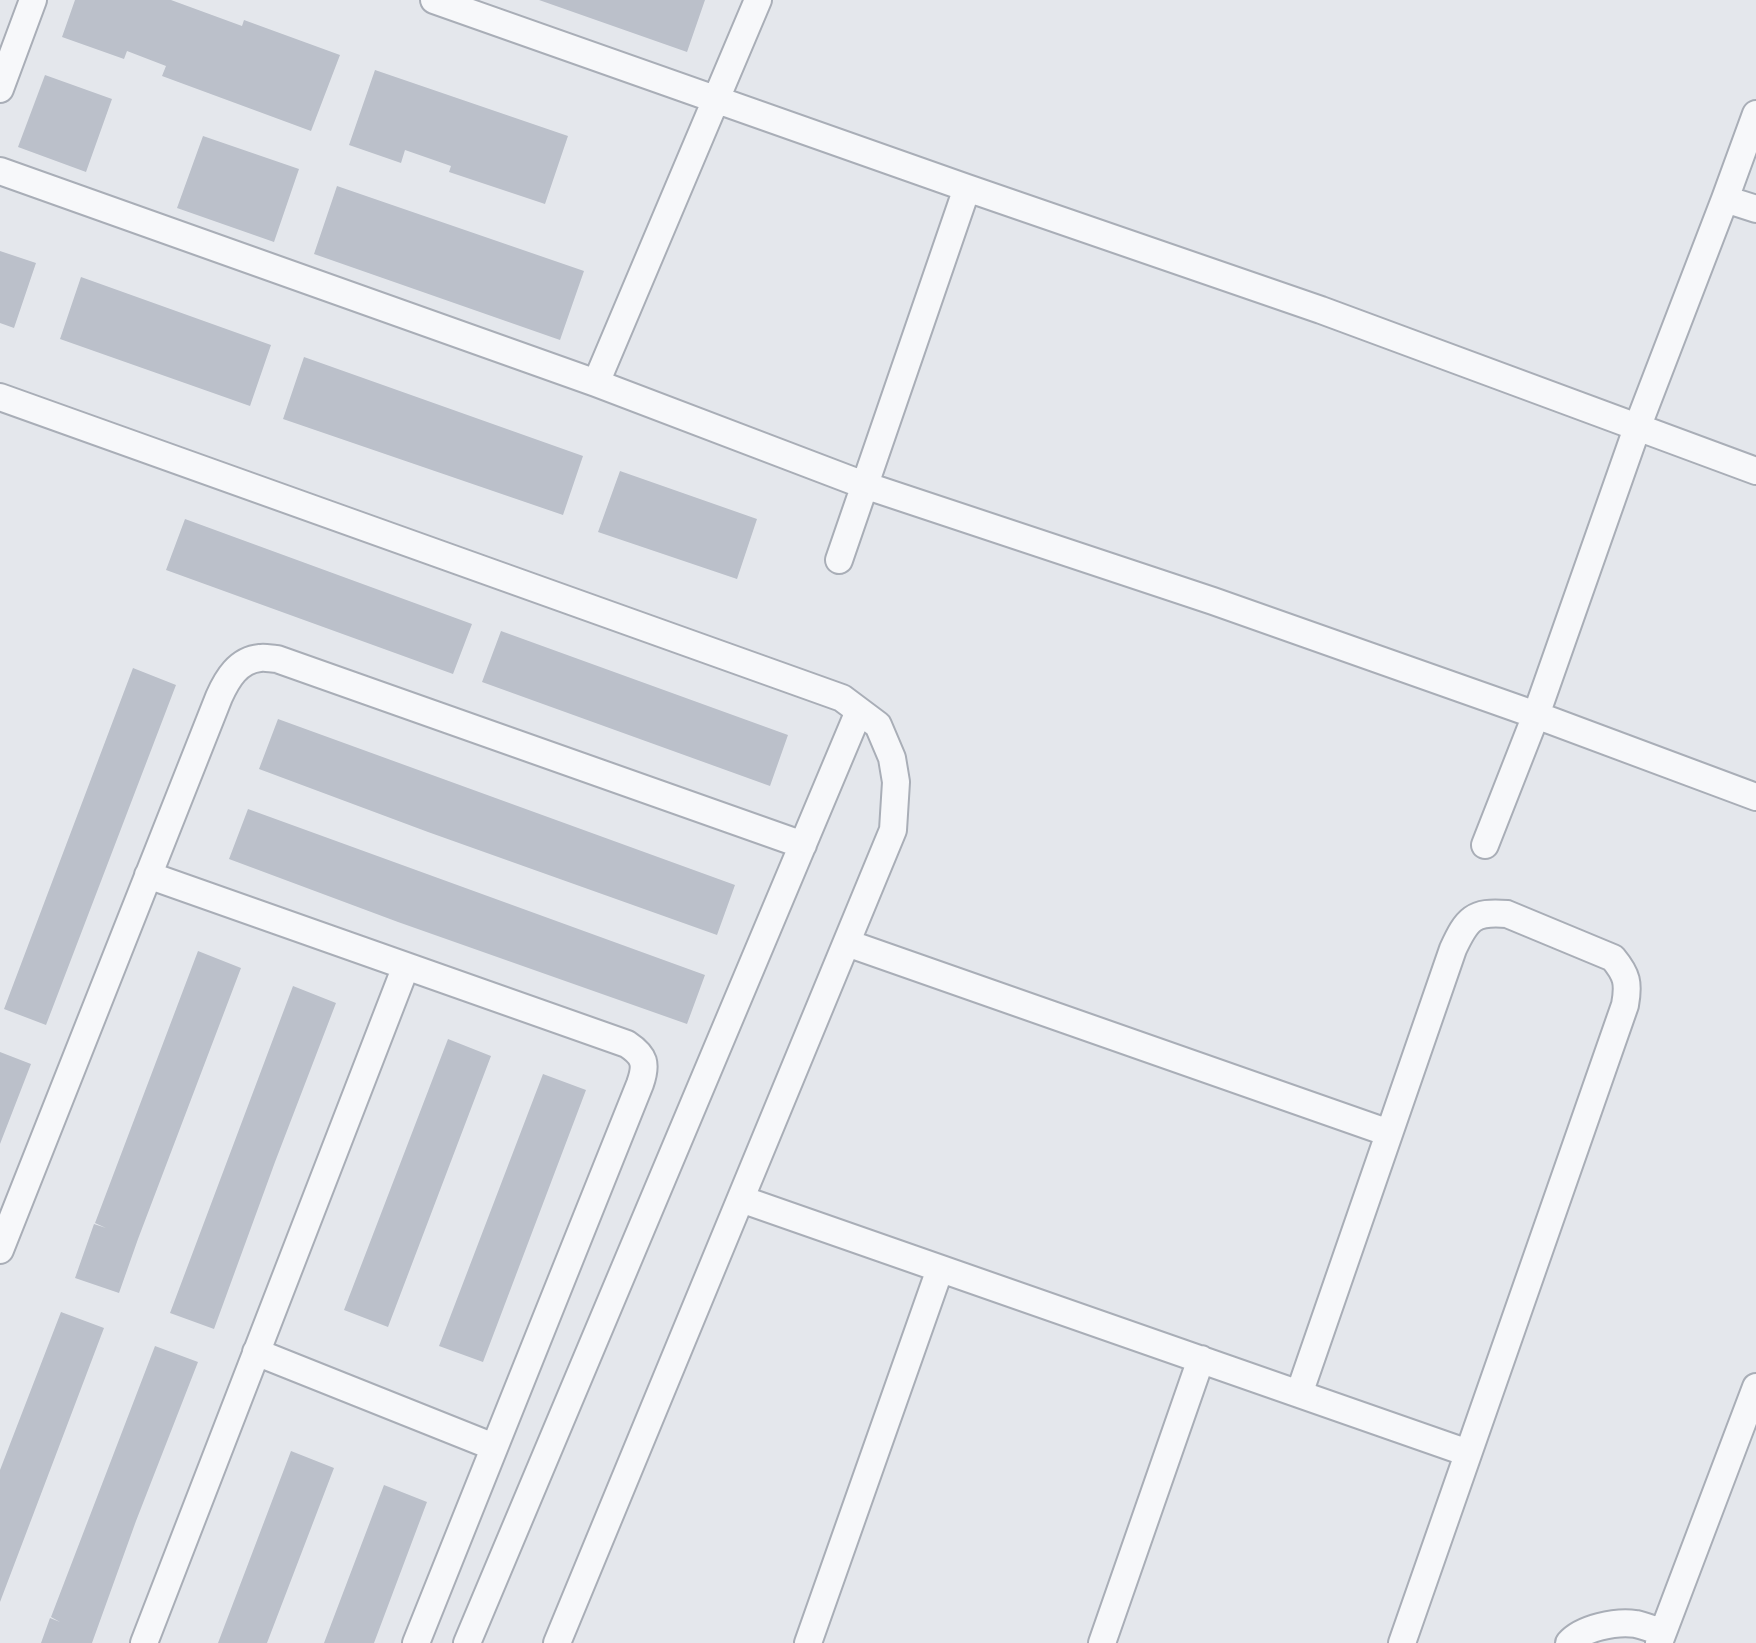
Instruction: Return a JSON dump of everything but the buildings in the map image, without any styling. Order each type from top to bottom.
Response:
[{"type":"street","points":[[0,89],[33,0]]},
{"type":"street","points":[[434,0],[1321,310],[1756,471]]},
{"type":"street","points":[[596,383],[758,0]]},
{"type":"street","points":[[1485,845],[1536,715],[1637,428],[1756,114]]},
{"type":"street","points":[[0,171],[596,383],[864,485],[1213,601],[1536,715],[1756,797]]},
{"type":"street","points":[[839,560],[967,188]]},
{"type":"street","points":[[1725,199],[1756,209]]},
{"type":"street","points":[[0,397],[842,698],[878,725],[892,758],[896,782],[893,830],[557,1643]]},
{"type":"street","points":[[0,1250],[227,680],[240,665],[258,658],[277,659],[803,845]]},
{"type":"street","points":[[467,1643],[859,711]]},
{"type":"street","points":[[148,875],[627,1044],[637,1051],[644,1062],[644,1074],[416,1643]]},
{"type":"street","points":[[1300,1394],[1453,949],[1462,930],[1472,919],[1489,912],[1507,914],[1613,958],[1624,971],[1628,988],[1625,1005],[1402,1643]]},
{"type":"street","points":[[847,943],[1389,1133]]},
{"type":"street","points":[[144,1643],[406,966]]},
{"type":"street","points":[[741,1199],[1468,1452]]},
{"type":"street","points":[[808,1643],[940,1269]]},
{"type":"street","points":[[257,1352],[494,1447]]},
{"type":"street","points":[[1102,1643],[1201,1359]]},
{"type":"street","points":[[1569,1643],[1587,1631],[1607,1625],[1634,1624],[1661,1638],[1756,1387]]}]
